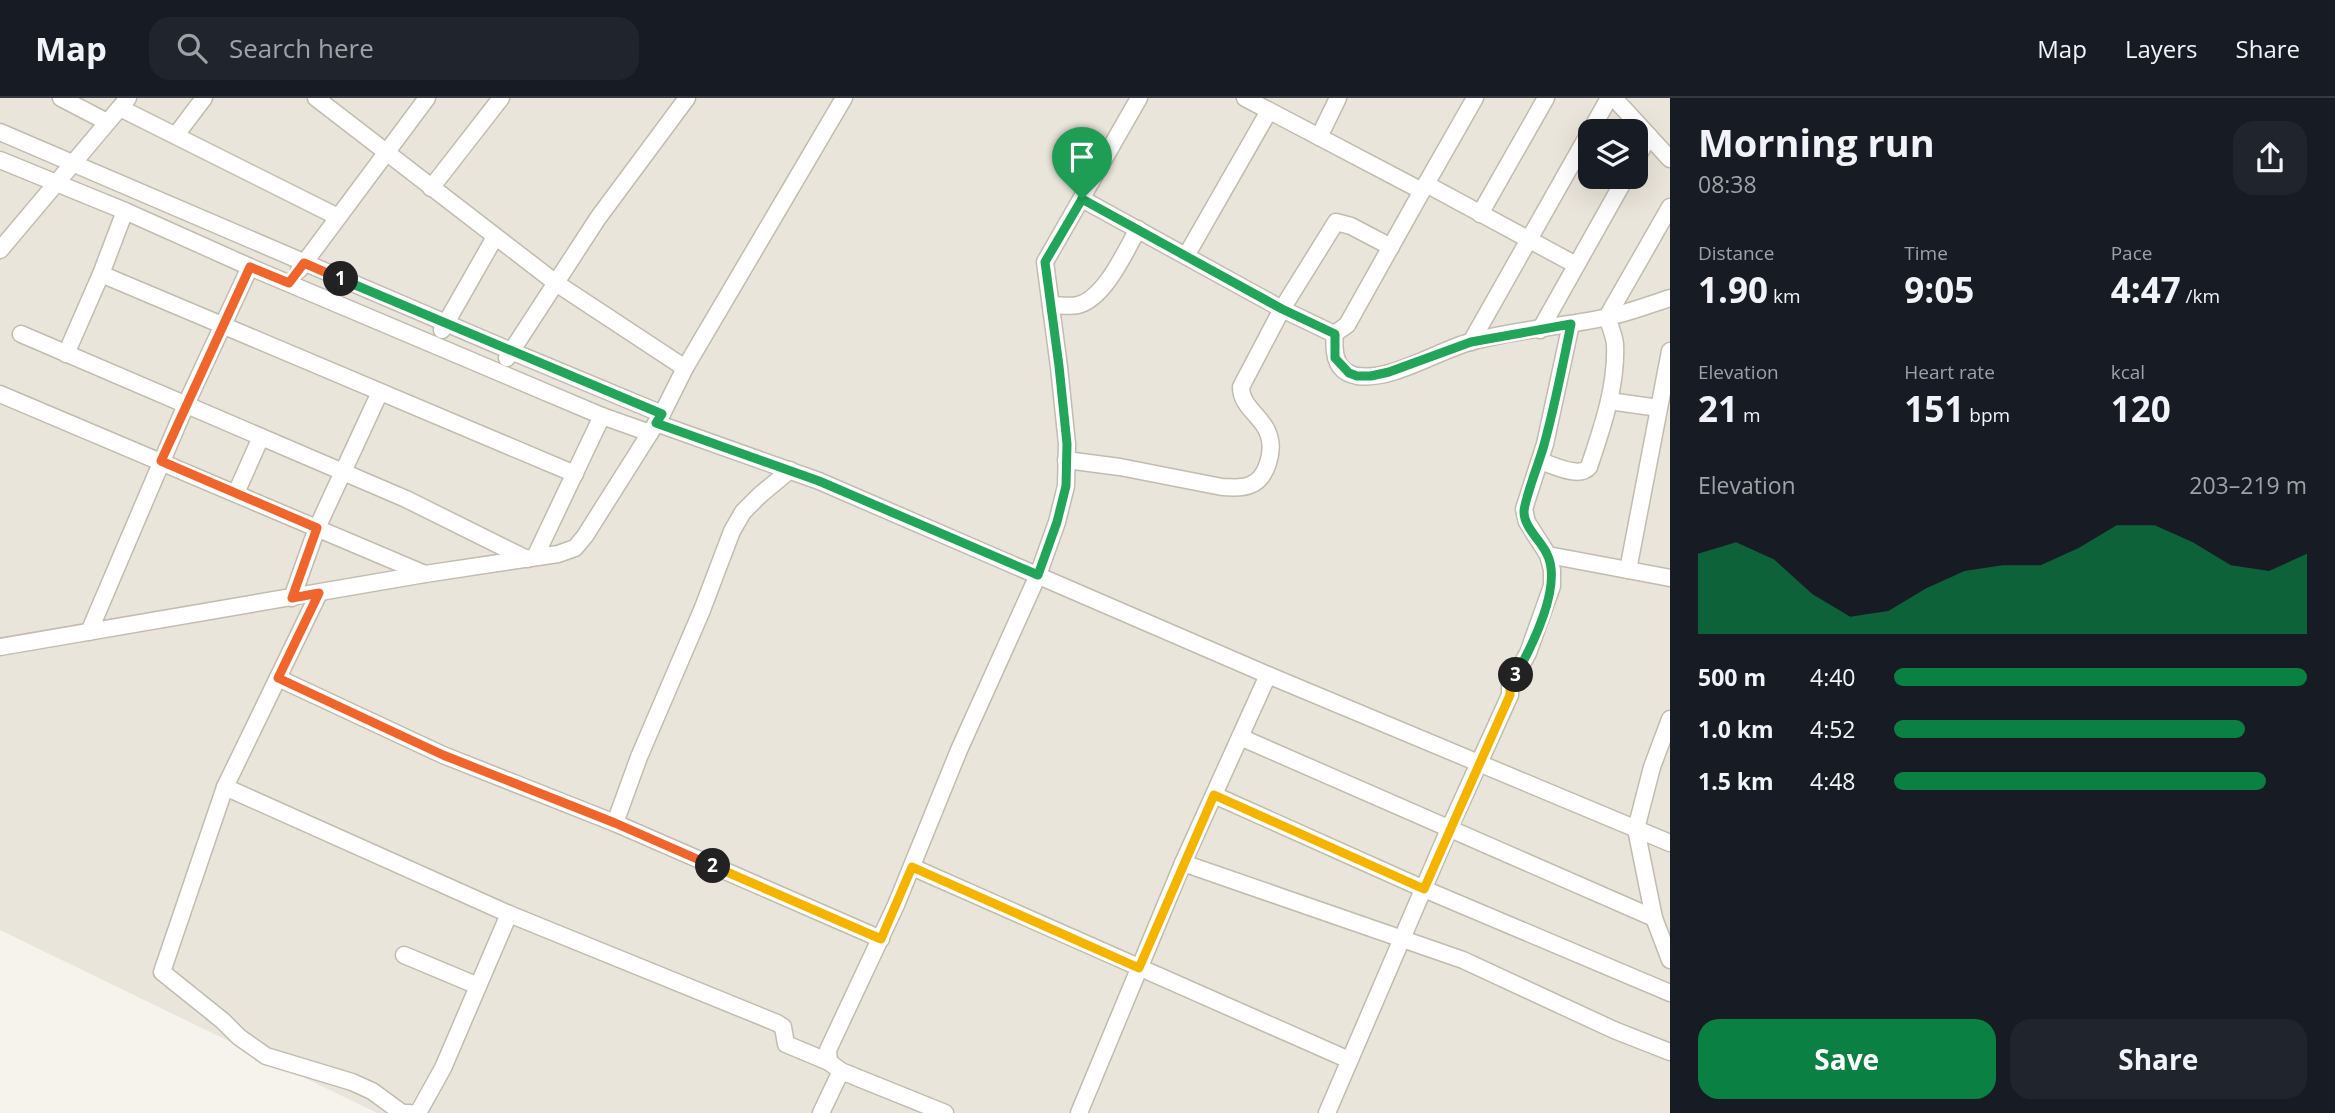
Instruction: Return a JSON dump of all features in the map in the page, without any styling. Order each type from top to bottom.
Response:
[{"type":"street","points":[[61,98],[107,122]]},
{"type":"street","points":[[176,135],[204,98]]},
{"type":"street","points":[[289,283],[427,98]]},
{"type":"street","points":[[431,188],[501,98]]},
{"type":"street","points":[[0,647],[425,574],[558,554],[575,548],[656,423],[685,368],[844,98]]},
{"type":"street","points":[[1245,98],[1319,137],[1480,214],[1576,265]]},
{"type":"street","points":[[1319,137],[1338,98]]},
{"type":"street","points":[[1335,334],[1347,325],[1475,98]]},
{"type":"street","points":[[1480,214],[1546,98]]},
{"type":"street","points":[[1471,342],[1612,98],[1670,159]]},
{"type":"street","points":[[499,372],[598,218],[685,99]]},
{"type":"street","points":[[325,101],[386,154],[556,283],[685,368]]},
{"type":"street","points":[[821,1113],[835,1066],[828,1050],[881,939],[959,750],[1038,575],[1057,522],[1066,486],[1066,460],[1059,366],[1045,262],[1082,199],[1132,101]]},
{"type":"street","points":[[2,244],[57,184],[124,103],[176,135],[338,217]]},
{"type":"street","points":[[1186,256],[1269,111]]},
{"type":"street","points":[[0,132],[511,351],[656,423],[790,470],[929,527],[1268,675],[1670,843]]},
{"type":"street","points":[[0,160],[603,416],[656,423]]},
{"type":"street","points":[[1540,330],[1619,189]]},
{"type":"street","points":[[1082,199],[1282,309],[1335,334]]},
{"type":"street","points":[[1539,461],[1579,473],[1589,467],[1609,401],[1615,342],[1607,317],[1670,207]]},
{"type":"street","points":[[66,354],[125,211]]},
{"type":"street","points":[[1066,460],[1120,467],[1222,487],[1251,485],[1261,478],[1271,446],[1268,432],[1246,403],[1241,387],[1282,309],[1336,222],[1351,226],[1391,247]]},
{"type":"street","points":[[1051,305],[1077,305],[1089,300],[1113,273],[1138,229]]},
{"type":"street","points":[[434,345],[495,237]]},
{"type":"street","points":[[89,632],[185,405],[250,267]]},
{"type":"street","points":[[101,274],[575,474]]},
{"type":"street","points":[[1335,334],[1335,358],[1349,373],[1357,376],[1389,372],[1471,342],[1607,317],[1670,298]]},
{"type":"street","points":[[1327,1113],[1510,695],[1510,685],[1528,653],[1548,596],[1552,570],[1548,555],[1524,516],[1524,509],[1539,461],[1571,324]]},
{"type":"street","points":[[21,334],[343,471],[531,558]]},
{"type":"street","points":[[1628,570],[1670,351]]},
{"type":"street","points":[[292,598],[317,528],[380,392]]},
{"type":"street","points":[[0,394],[425,574]]},
{"type":"street","points":[[1609,401],[1659,408]]},
{"type":"street","points":[[531,558],[603,416]]},
{"type":"street","points":[[236,493],[261,437]]},
{"type":"street","points":[[615,823],[639,757],[702,610],[732,531],[743,512],[790,470]]},
{"type":"street","points":[[1548,555],[1670,578]]},
{"type":"street","points":[[319,593],[225,786],[162,972],[214,1013],[239,1037],[266,1056],[352,1082],[372,1091],[402,1113],[410,1113]]},
{"type":"street","points":[[1079,1113],[1184,863],[1268,675]]},
{"type":"street","points":[[278,678],[443,755],[615,823],[881,939]]},
{"type":"street","points":[[1670,719],[1652,767],[1636,829],[1654,918],[1670,960]]},
{"type":"street","points":[[1240,737],[1654,918]]},
{"type":"street","points":[[225,786],[509,914],[778,1023],[783,1027],[783,1042],[786,1044],[945,1113]]},
{"type":"street","points":[[1214,795],[1424,889],[1670,993]]},
{"type":"street","points":[[1184,863],[1463,960],[1622,1034],[1670,1052]]},
{"type":"street","points":[[912,867],[1349,1060]]},
{"type":"street","points":[[418,1113],[443,1068],[509,914]]},
{"type":"street","points":[[404,955],[478,986]]},
{"type":"shaded area","points":[[0,98],[1670,98],[1670,1113],[377,1113],[0,930]]},
{"type":"route","points":[[1082,199],[1282,309],[1335,334],[1335,358],[1340,366],[1357,376],[1389,372],[1471,342],[1571,324],[1545,444],[1524,509],[1527,522],[1548,555],[1552,586],[1528,653],[1510,685],[1510,695],[1424,889],[1214,795],[1139,968],[912,867],[881,939],[615,823],[443,755],[278,678],[319,593],[292,598],[317,528],[161,461],[250,267],[289,283],[304,263],[662,414],[656,423],[819,481],[1038,575],[1057,522],[1066,486],[1067,444],[1045,262],[1082,199]]}]
